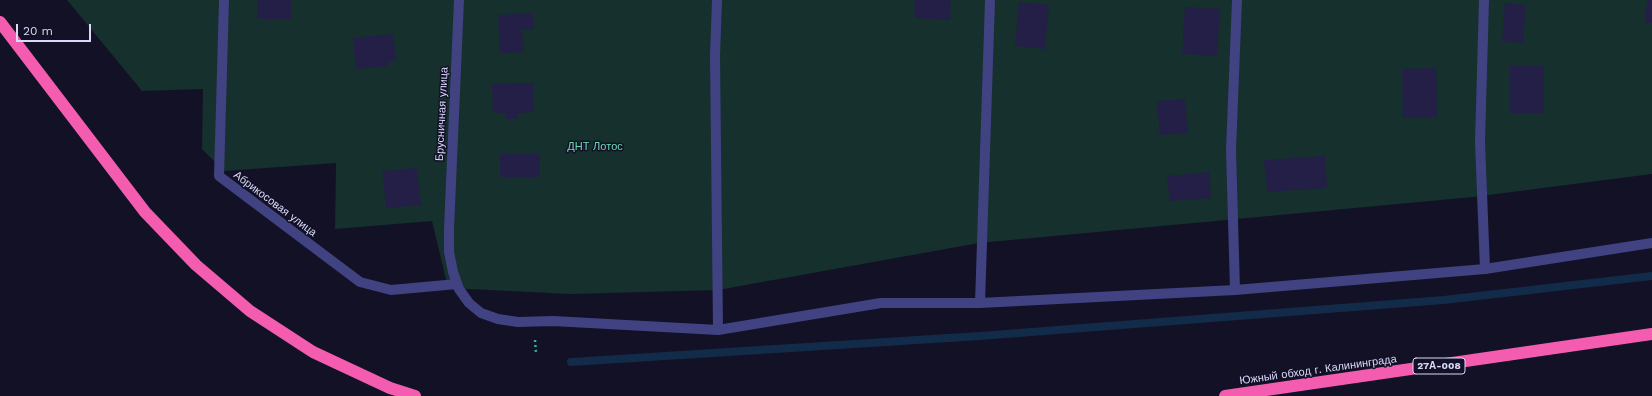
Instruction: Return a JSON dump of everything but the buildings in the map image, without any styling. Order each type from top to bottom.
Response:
[{"type":"highway","points":[[0,22],[145,212],[196,265],[250,312],[313,352],[390,388],[415,396]]},
{"type":"highway","name":"Южный обход г. Калининграда","points":[[1225,396],[1652,334]]},
{"type":"street","name":"Абрикосовая улица","points":[[224,0],[219,176],[360,282],[392,290],[458,284]]},
{"type":"street","name":"Брусничная улица","points":[[460,0],[449,252],[458,284],[469,302],[481,313],[504,320],[518,322],[553,321],[718,330],[881,303],[980,303],[1235,290],[1485,270],[1652,243]]},
{"type":"street","points":[[717,0],[715,56],[718,330]]},
{"type":"street","points":[[980,303],[990,0]]},
{"type":"street","points":[[1235,290],[1231,150],[1237,0]]},
{"type":"street","points":[[1484,0],[1480,142],[1485,270]]},
{"type":"green space","name":"ДНТ Лотос","points":[[67,0],[1652,0],[1652,174],[1473,197],[979,243],[718,290],[570,294],[448,288],[432,221],[335,229],[336,163],[224,171],[202,149],[203,89],[142,91]]},
{"type":"waterway","points":[[571,362],[980,336],[1444,300],[1652,276]]}]
